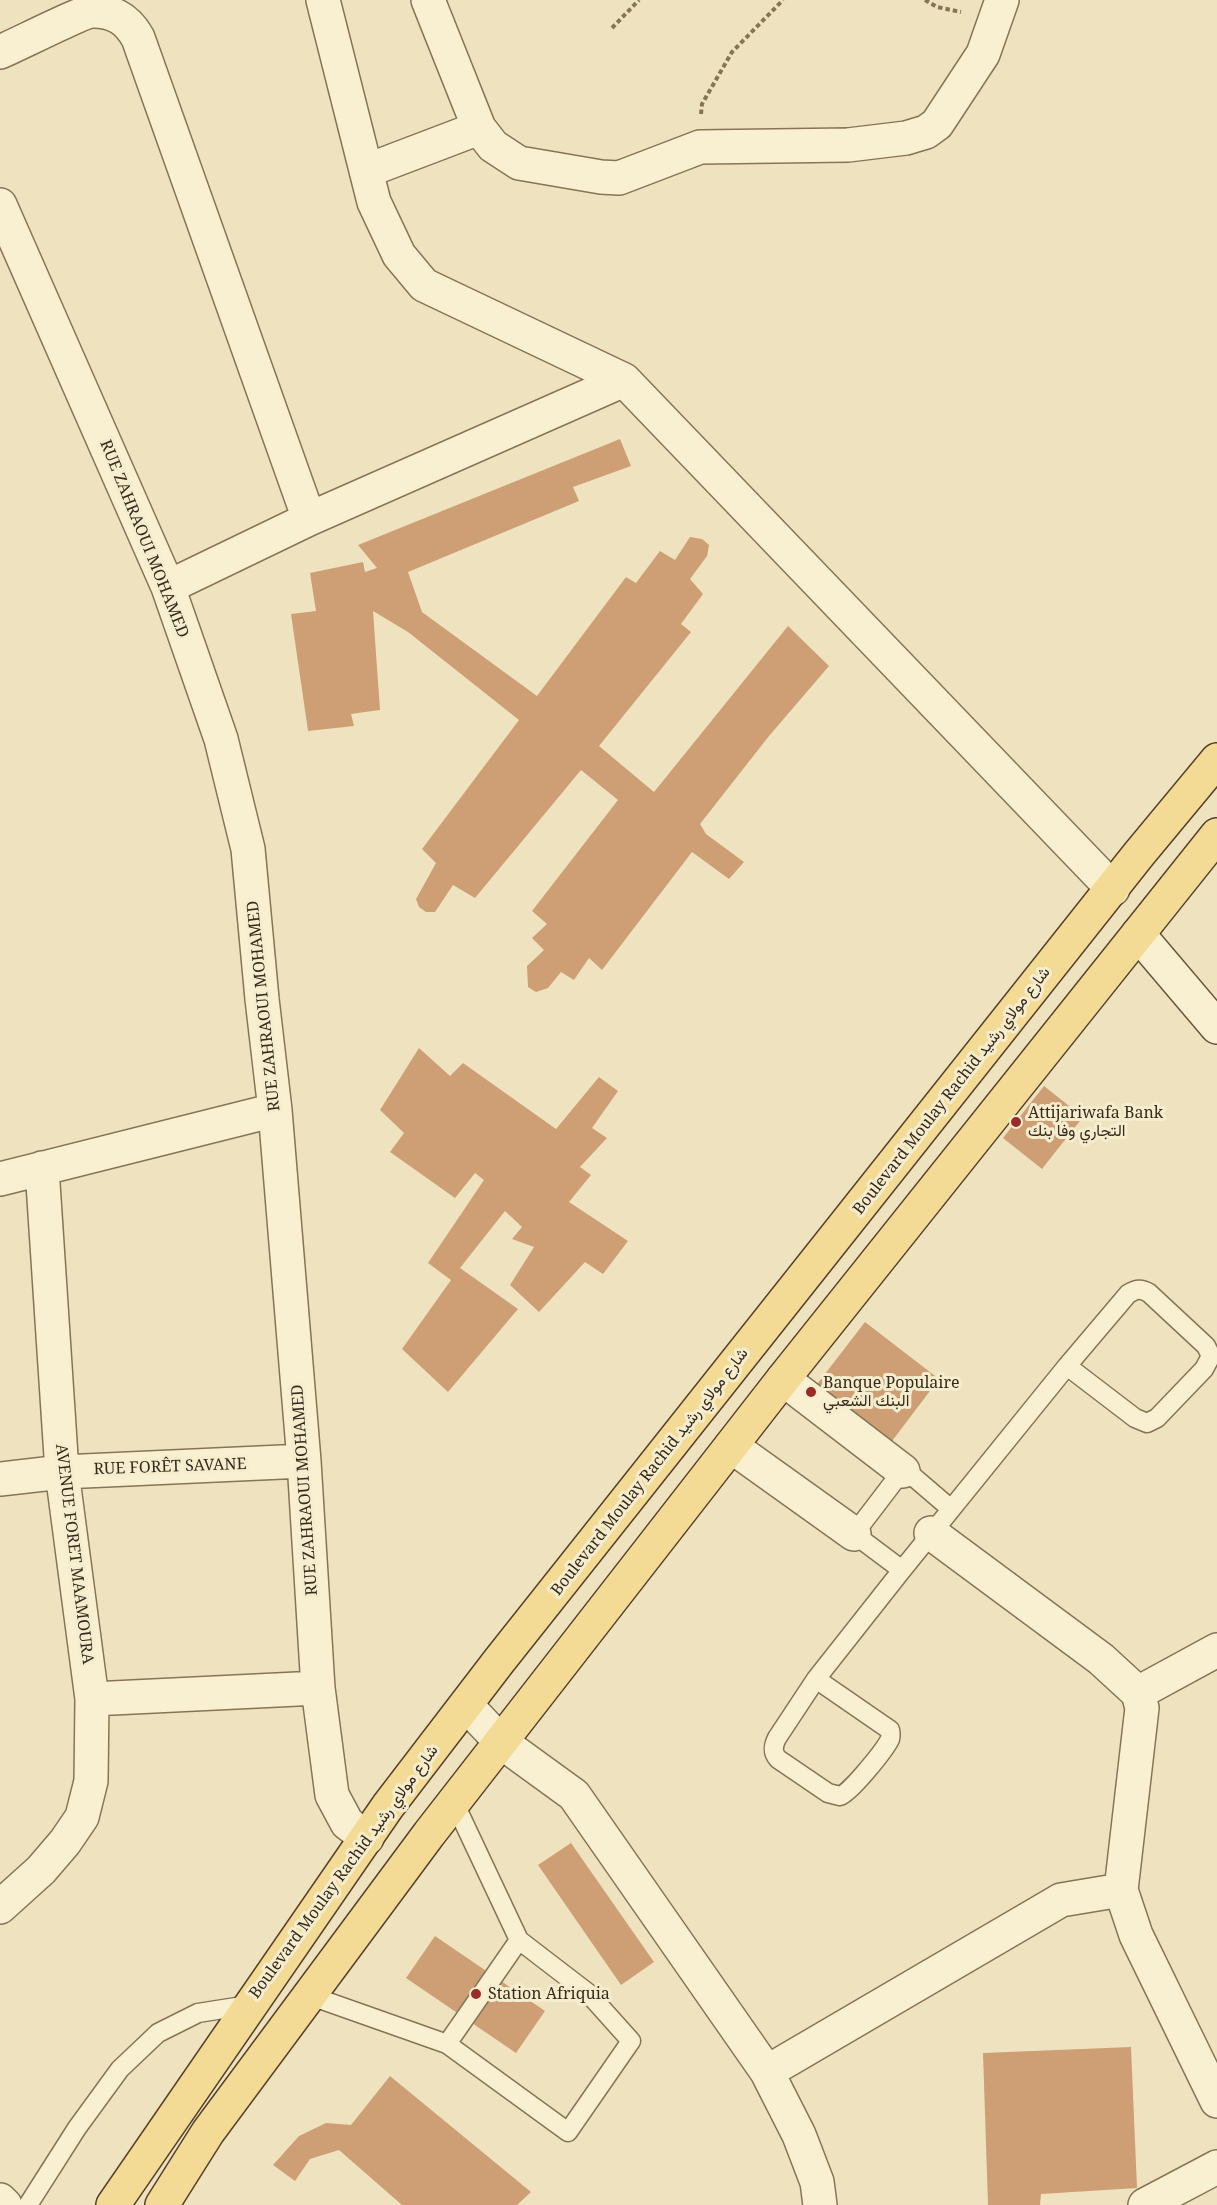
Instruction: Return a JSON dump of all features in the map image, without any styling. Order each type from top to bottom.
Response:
[{"type":"main road","name":"Boulevard Moulay Rachid شارع مولاي رشيد","points":[[112,2205],[387,1806],[1139,854],[1217,760]]},
{"type":"main road","points":[[162,2205],[208,2132],[454,1802],[783,1379],[1217,835]]},
{"type":"street","points":[[323,0],[374,202],[399,255],[423,285],[624,380],[1113,889]]},
{"type":"street","points":[[428,0],[479,128],[494,146],[519,163],[619,178],[700,147],[848,145],[906,138],[926,132],[937,124],[983,54],[1002,0]]},
{"type":"street","points":[[0,52],[92,10],[115,15],[130,24],[138,38],[309,519]]},
{"type":"street","points":[[366,171],[479,128]]},
{"type":"street","name":"RUE ZAHRAOUI MOHAMED","points":[[0,205],[168,587],[221,739],[248,849],[275,1110],[304,1461],[318,1688],[332,1795],[347,1823],[367,1838]]},
{"type":"street","points":[[168,587],[309,519],[624,380]]},
{"type":"street","points":[[1138,934],[1217,1027]]},
{"type":"street","points":[[0,1179],[275,1110]]},
{"type":"street","name":"AVENUE FORET MAAMOURA","points":[[0,1907],[41,1870],[65,1842],[82,1817],[91,1781],[92,1699],[62,1472],[42,1168]]},
{"type":"street","points":[[783,1379],[903,1471]]},
{"type":"street","points":[[731,1446],[854,1534]]},
{"type":"street","name":"RUE FORÊT SAVANE","points":[[0,1479],[62,1472],[304,1461]]},
{"type":"street","points":[[941,1521],[1138,1693],[1142,1708],[1121,1890],[1136,1935],[1217,2101]]},
{"type":"street","points":[[1138,1693],[1217,1650]]},
{"type":"street","points":[[92,1699],[318,1688]]},
{"type":"street","points":[[466,1705],[501,1742],[574,1795],[767,2072],[799,2135],[817,2182],[820,2205]]},
{"type":"street","points":[[767,2072],[1061,1900],[1121,1890]]},
{"type":"street","points":[[1145,2205],[1217,2167]]},
{"type":"street","points":[[0,2200],[5,2205]]},
{"type":"lane","points":[[816,1679],[890,1730],[891,1735],[886,1745],[850,1790],[840,1796],[828,1793],[774,1755],[777,1738],[816,1679],[1067,1366],[1128,1294],[1135,1290],[1149,1293],[1206,1346],[1211,1356],[1204,1368],[1157,1418],[1147,1423],[1135,1418],[1067,1366]]},
{"type":"lane","points":[[902,1570],[854,1534],[903,1471],[909,1473],[941,1521]]},
{"type":"lane","points":[[311,1996],[447,2044],[568,2132],[631,2041],[588,1993],[519,1940],[454,1802]]},
{"type":"lane","points":[[447,2044],[519,1940]]},
{"type":"lane","points":[[28,2205],[77,2128],[120,2069],[158,2033],[198,2013],[249,2006]]},
{"type":"path","points":[[612,28],[639,0]]},
{"type":"path","points":[[700,147],[702,104],[732,52],[783,0]]},
{"type":"building","points":[[620,439],[631,466],[573,487],[579,501],[408,572],[422,612],[537,696],[626,577],[636,583],[660,551],[675,560],[690,537],[702,539],[709,545],[707,556],[690,579],[703,594],[681,624],[691,632],[599,746],[654,792],[788,626],[829,666],[769,736],[700,824],[706,834],[744,862],[729,879],[692,852],[602,970],[589,958],[574,980],[561,972],[548,988],[536,992],[528,987],[527,966],[544,950],[532,938],[547,924],[532,911],[618,800],[581,770],[475,898],[453,885],[435,912],[426,912],[419,907],[416,899],[436,863],[422,849],[519,720],[408,632],[373,611],[380,710],[351,714],[354,726],[308,731],[291,614],[316,611],[310,573],[363,562],[365,572],[377,568],[358,545]]},
{"type":"building","points":[[419,1048],[450,1076],[463,1063],[556,1129],[599,1077],[618,1091],[592,1128],[607,1138],[580,1167],[591,1175],[569,1202],[628,1241],[603,1274],[585,1262],[539,1312],[510,1285],[534,1247],[512,1239],[522,1227],[505,1211],[460,1268],[518,1309],[448,1392],[402,1349],[451,1280],[428,1263],[484,1180],[475,1173],[455,1198],[390,1152],[404,1133],[380,1110]]},
{"type":"building","points":[[1044,1086],[1083,1117],[1042,1169],[1003,1138]]},
{"type":"building","points":[[865,1322],[939,1379],[886,1449],[811,1392]]},
{"type":"building","points":[[571,1843],[654,1962],[621,1985],[538,1865]]},
{"type":"building","name":"Station Afriquia","points":[[435,1936],[545,2011],[516,2053],[406,1978]]},
{"type":"building","points":[[1131,2047],[1137,2188],[1041,2194],[1040,2205],[988,2205],[983,2053]]},
{"type":"building","points":[[390,2076],[531,2192],[517,2205],[402,2205],[339,2150],[310,2159],[295,2181],[273,2165],[299,2136],[326,2123],[351,2125]]},
{"type":"place","name":"Attijariwafa Bank التجاري وفا بنك","points":[[1016,1122]]},
{"type":"place","name":"Banque Populaire البنك الشعبي","points":[[811,1392]]},
{"type":"place","name":"Station Afriquia","points":[[476,1994]]}]
